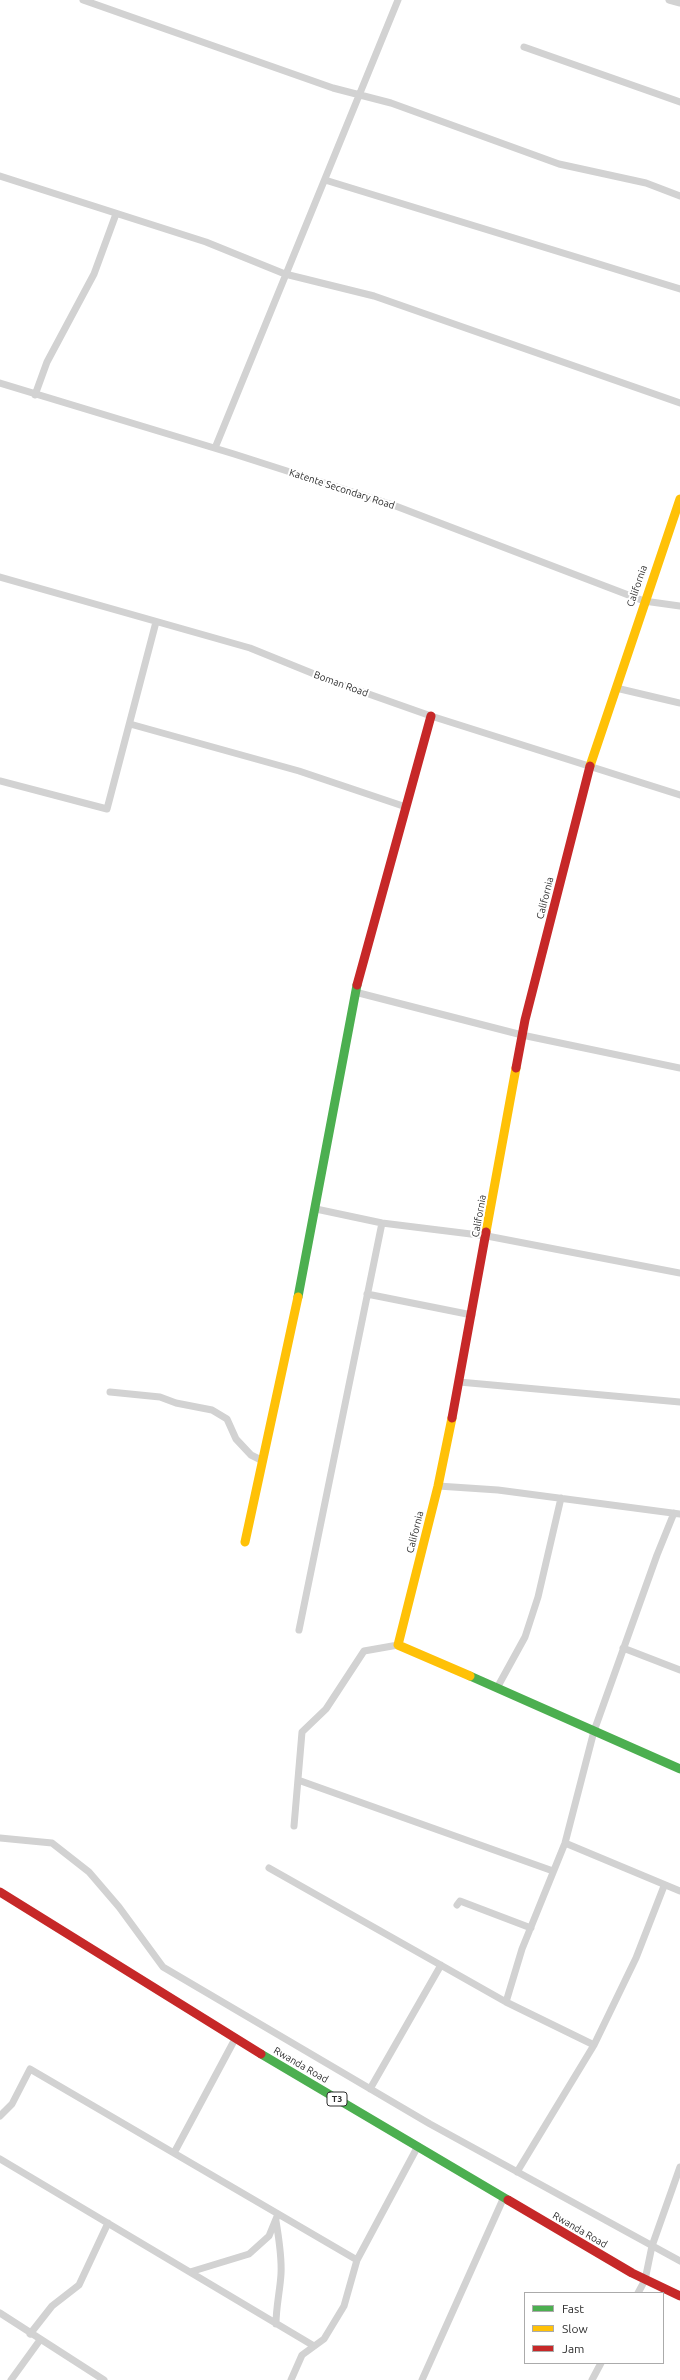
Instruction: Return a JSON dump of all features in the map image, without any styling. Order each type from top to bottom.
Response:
[{"type":"main road","name":"California","points":[[398,1645],[438,1486],[487,1236],[522,1035],[590,767],[644,601],[680,498]]},
{"type":"main road","points":[[245,1542],[316,1209],[355,992],[431,716]]},
{"type":"main road","points":[[398,1645],[680,1769]]},
{"type":"main road","name":"Rwanda Road","points":[[0,1892],[235,2039],[645,2280],[680,2296]]},
{"type":"street","points":[[84,0],[162,26],[283,71],[391,103],[559,164],[646,183],[680,196]]},
{"type":"street","points":[[215,448],[398,0]]},
{"type":"street","points":[[669,0],[680,3]]},
{"type":"street","points":[[524,47],[680,102]]},
{"type":"street","points":[[0,176],[206,242],[285,274],[374,296],[680,402]]},
{"type":"street","points":[[325,180],[680,289]]},
{"type":"street","points":[[36,395],[48,362],[94,274],[116,214]]},
{"type":"street","name":"Katente Secondary Road","points":[[0,383],[215,448],[393,505],[644,601],[680,606]]},
{"type":"street","name":"Boman Road","points":[[0,577],[250,648],[329,680],[431,716],[680,795]]},
{"type":"street","points":[[0,781],[107,809],[156,622]]},
{"type":"street","points":[[616,688],[680,702]]},
{"type":"street","points":[[130,724],[299,771],[406,807]]},
{"type":"street","points":[[0,788],[8,783]]},
{"type":"street","points":[[355,992],[522,1035],[680,1068]]},
{"type":"street","points":[[316,1209],[382,1223],[487,1236],[680,1273]]},
{"type":"street","points":[[299,1630],[382,1223]]},
{"type":"street","points":[[367,1294],[472,1315]]},
{"type":"street","points":[[459,1382],[680,1402]]},
{"type":"street","points":[[110,1392],[160,1397],[176,1403],[212,1410],[227,1419],[236,1439],[251,1454],[263,1461]]},
{"type":"street","points":[[438,1486],[561,1498],[677,1514],[623,1648],[594,1731],[565,1843],[531,1928],[506,2002]]},
{"type":"street","points":[[497,1688],[525,1637],[538,1598],[561,1498]]},
{"type":"street","points":[[294,1826],[302,1732],[326,1709],[346,1675],[364,1651],[398,1645]]},
{"type":"street","points":[[623,1648],[680,1670]]},
{"type":"street","points":[[298,1780],[554,1872]]},
{"type":"street","points":[[0,1838],[52,1843],[89,1872],[119,1907],[163,1967],[370,2089],[517,2172],[680,2261]]},
{"type":"street","points":[[565,1843],[664,1886],[680,1891]]},
{"type":"street","points":[[269,1868],[506,2002],[594,2045]]},
{"type":"street","points":[[517,2172],[594,2045],[636,1958],[664,1886]]},
{"type":"street","points":[[457,1905],[460,1901],[473,1904],[531,1928]]},
{"type":"street","points":[[370,2089],[441,1965]]},
{"type":"street","points":[[174,2153],[235,2039]]},
{"type":"street","points":[[0,2116],[12,2104],[30,2069],[357,2260]]},
{"type":"street","points":[[291,2380],[302,2355],[324,2339],[344,2306],[357,2260],[418,2146]]},
{"type":"street","points":[[0,2159],[314,2346]]},
{"type":"street","points":[[639,2292],[645,2280],[652,2246],[680,2167]]},
{"type":"street","points":[[422,2380],[504,2197]]},
{"type":"street","points":[[190,2272],[249,2254],[269,2236],[278,2214]]},
{"type":"street","points":[[276,2221],[281,2274],[276,2305],[276,2324]]},
{"type":"street","points":[[30,2334],[52,2306],[79,2285],[108,2223]]},
{"type":"street","points":[[0,2313],[30,2334],[104,2380]]},
{"type":"street","points":[[11,2380],[40,2340]]},
{"type":"street","points":[[592,2380],[600,2364]]},
{"type":"traffic: fast","points":[[298,1297],[357,985]]},
{"type":"traffic: fast","points":[[470,1676],[680,1769]]},
{"type":"traffic: fast","points":[[261,2054],[508,2200]]},
{"type":"traffic: slow","points":[[590,766],[680,499]]},
{"type":"traffic: slow","points":[[486,1232],[516,1068]]},
{"type":"traffic: slow","points":[[245,1542],[298,1297]]},
{"type":"traffic: slow","points":[[452,1418],[438,1486],[398,1645],[470,1676]]},
{"type":"traffic: jam","points":[[357,985],[431,716]]},
{"type":"traffic: jam","points":[[516,1068],[525,1020],[590,766]]},
{"type":"traffic: jam","points":[[452,1418],[486,1232]]},
{"type":"traffic: jam","points":[[0,1892],[261,2054]]},
{"type":"traffic: jam","points":[[508,2200],[632,2273],[680,2296]]}]
